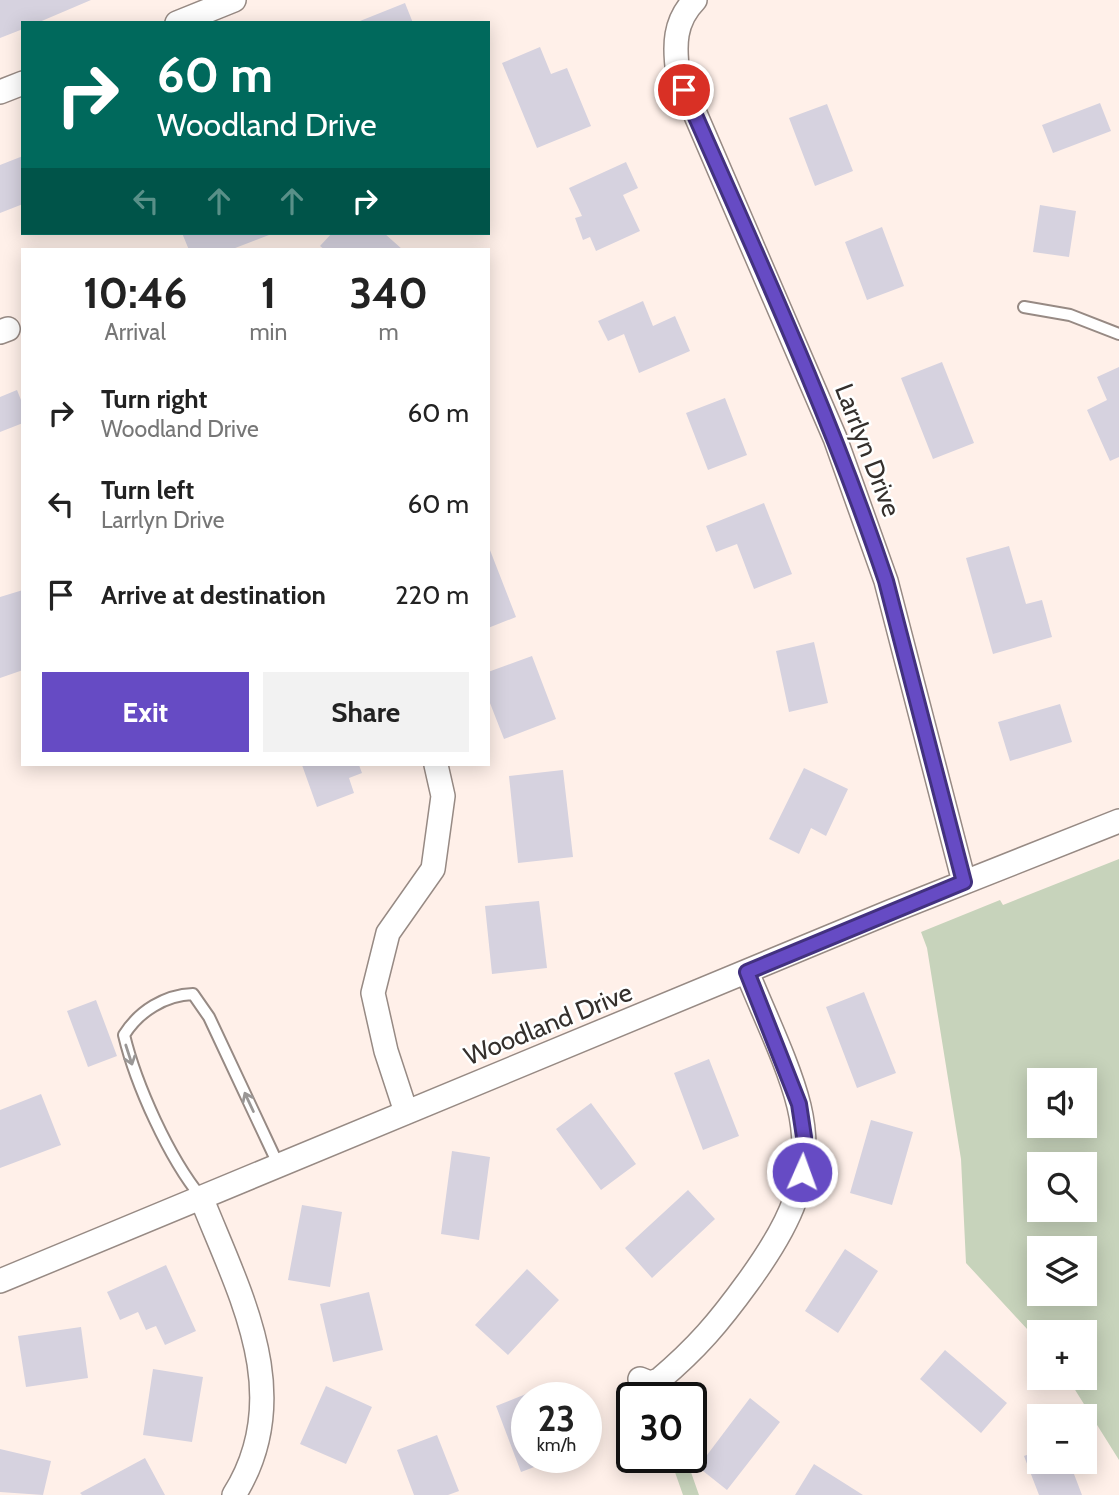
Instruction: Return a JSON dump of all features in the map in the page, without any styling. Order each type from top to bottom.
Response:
[{"type":"street","points":[[182,21],[234,0]]},
{"type":"street","name":"Larrlyn Drive","points":[[695,0],[678,27],[675,55],[684,90],[835,438],[872,536],[964,882]]},
{"type":"street","points":[[0,92],[21,84]]},
{"type":"street","points":[[406,1112],[386,1051],[373,993],[388,933],[433,869],[443,796],[436,766]]},
{"type":"street","name":"Woodland Drive","points":[[0,1281],[278,1164],[1119,821]]},
{"type":"street","points":[[640,1379],[650,1383],[659,1380],[714,1329],[780,1238],[794,1206],[803,1161],[804,1137],[799,1104],[747,972]]},
{"type":"street","points":[[201,1197],[256,1336],[262,1373],[262,1408],[255,1443],[234,1495]]},
{"type":"lane","points":[[1024,307],[1070,315],[1119,334]]},
{"type":"lane","points":[[201,1197],[183,1174],[168,1145],[129,1057],[124,1035],[134,1019],[177,995],[193,995],[209,1017],[278,1164]]},
{"type":"green space","points":[[1119,859],[1119,1460],[1097,1425],[1097,1404],[1084,1404],[1075,1390],[1097,1390],[1097,1320],[1027,1320],[1027,1329],[966,1263],[961,1159],[927,948],[921,932],[1000,900],[1003,905]]},
{"type":"green space","points":[[675,1473],[691,1473],[699,1495],[683,1495]]},
{"type":"building","points":[[0,0],[91,0],[42,21],[21,21],[21,30],[0,38]]},
{"type":"building","points":[[405,3],[412,21],[360,21]]},
{"type":"building","points":[[540,47],[551,74],[567,68],[591,126],[537,148],[502,63]]},
{"type":"building","points":[[1100,103],[1111,131],[1053,153],[1042,125]]},
{"type":"building","points":[[827,104],[853,171],[815,186],[789,118]]},
{"type":"building","points":[[21,157],[21,205],[0,213],[0,165]]},
{"type":"building","points":[[626,162],[638,188],[623,195],[640,231],[596,251],[590,237],[583,240],[575,218],[582,216],[569,188]]},
{"type":"building","points":[[1040,205],[1076,211],[1069,257],[1033,252]]},
{"type":"building","points":[[882,227],[904,286],[867,300],[845,242]]},
{"type":"building","points":[[183,235],[269,235],[235,248],[188,248]]},
{"type":"building","points":[[330,235],[386,235],[401,248],[322,248],[320,246]]},
{"type":"building","points":[[643,301],[653,326],[675,316],[690,351],[639,373],[624,334],[608,341],[598,321]]},
{"type":"building","points":[[942,362],[974,443],[933,459],[901,378]]},
{"type":"building","points":[[1119,367],[1119,457],[1110,461],[1087,410],[1107,400],[1097,377]]},
{"type":"building","points":[[17,390],[21,400],[21,424],[0,432],[0,397]]},
{"type":"building","points":[[725,398],[747,455],[708,470],[686,413]]},
{"type":"building","points":[[764,503],[792,574],[754,589],[737,544],[716,552],[706,526]]},
{"type":"building","points":[[1009,546],[1026,604],[1042,600],[1052,637],[993,654],[966,558]]},
{"type":"building","points":[[490,550],[516,617],[490,627]]},
{"type":"building","points":[[21,591],[21,671],[0,678],[0,597]]},
{"type":"building","points":[[814,642],[828,703],[789,712],[776,651]]},
{"type":"building","points":[[532,656],[556,719],[504,739],[490,703],[490,671]]},
{"type":"building","points":[[1060,704],[1072,742],[1010,761],[998,722]]},
{"type":"building","points":[[302,766],[359,766],[362,773],[349,778],[354,793],[317,807]]},
{"type":"building","points":[[804,768],[848,789],[826,836],[811,828],[799,854],[769,839]]},
{"type":"building","points":[[563,770],[573,857],[518,863],[509,776]]},
{"type":"building","points":[[539,901],[547,968],[492,974],[485,906]]},
{"type":"building","points":[[864,992],[896,1073],[857,1088],[826,1007]]},
{"type":"building","points":[[96,1000],[117,1056],[88,1067],[67,1011]]},
{"type":"building","points":[[709,1059],[739,1136],[703,1150],[674,1073]]},
{"type":"building","points":[[41,1094],[61,1145],[0,1168],[0,1110]]},
{"type":"building","points":[[591,1103],[636,1164],[601,1190],[556,1129]]},
{"type":"building","points":[[871,1120],[913,1132],[892,1205],[850,1193]]},
{"type":"building","points":[[452,1151],[490,1157],[479,1240],[441,1234]]},
{"type":"building","points":[[688,1190],[715,1219],[652,1278],[625,1248]]},
{"type":"building","points":[[302,1205],[342,1212],[330,1287],[288,1280]]},
{"type":"building","points":[[845,1249],[878,1271],[838,1333],[805,1311]]},
{"type":"building","points":[[166,1265],[196,1331],[165,1345],[156,1326],[146,1330],[138,1312],[120,1320],[107,1292]]},
{"type":"building","points":[[527,1269],[559,1300],[508,1355],[475,1325]]},
{"type":"building","points":[[369,1292],[383,1350],[333,1362],[320,1304]]},
{"type":"building","points":[[81,1327],[88,1378],[26,1387],[18,1336]]},
{"type":"building","points":[[945,1350],[1007,1403],[981,1433],[920,1379]]},
{"type":"building","points":[[153,1369],[203,1377],[192,1442],[143,1435]]},
{"type":"building","points":[[326,1386],[372,1407],[346,1464],[300,1444]]},
{"type":"building","points":[[750,1398],[780,1422],[727,1490],[706,1473],[707,1455]]},
{"type":"building","points":[[511,1400],[511,1446],[496,1406]]},
{"type":"building","points":[[437,1435],[459,1491],[448,1495],[414,1495],[397,1450]]},
{"type":"building","points":[[0,1449],[51,1461],[43,1495],[0,1492]]},
{"type":"building","points":[[145,1458],[165,1495],[80,1493]]},
{"type":"building","points":[[814,1464],[863,1495],[795,1495]]},
{"type":"building","points":[[1031,1474],[1074,1474],[1082,1495],[1039,1495]]},
{"type":"route","points":[[684,90],[835,438],[872,536],[923,723],[950,839],[964,882],[747,972],[799,1104],[804,1137],[802,1172]]}]
